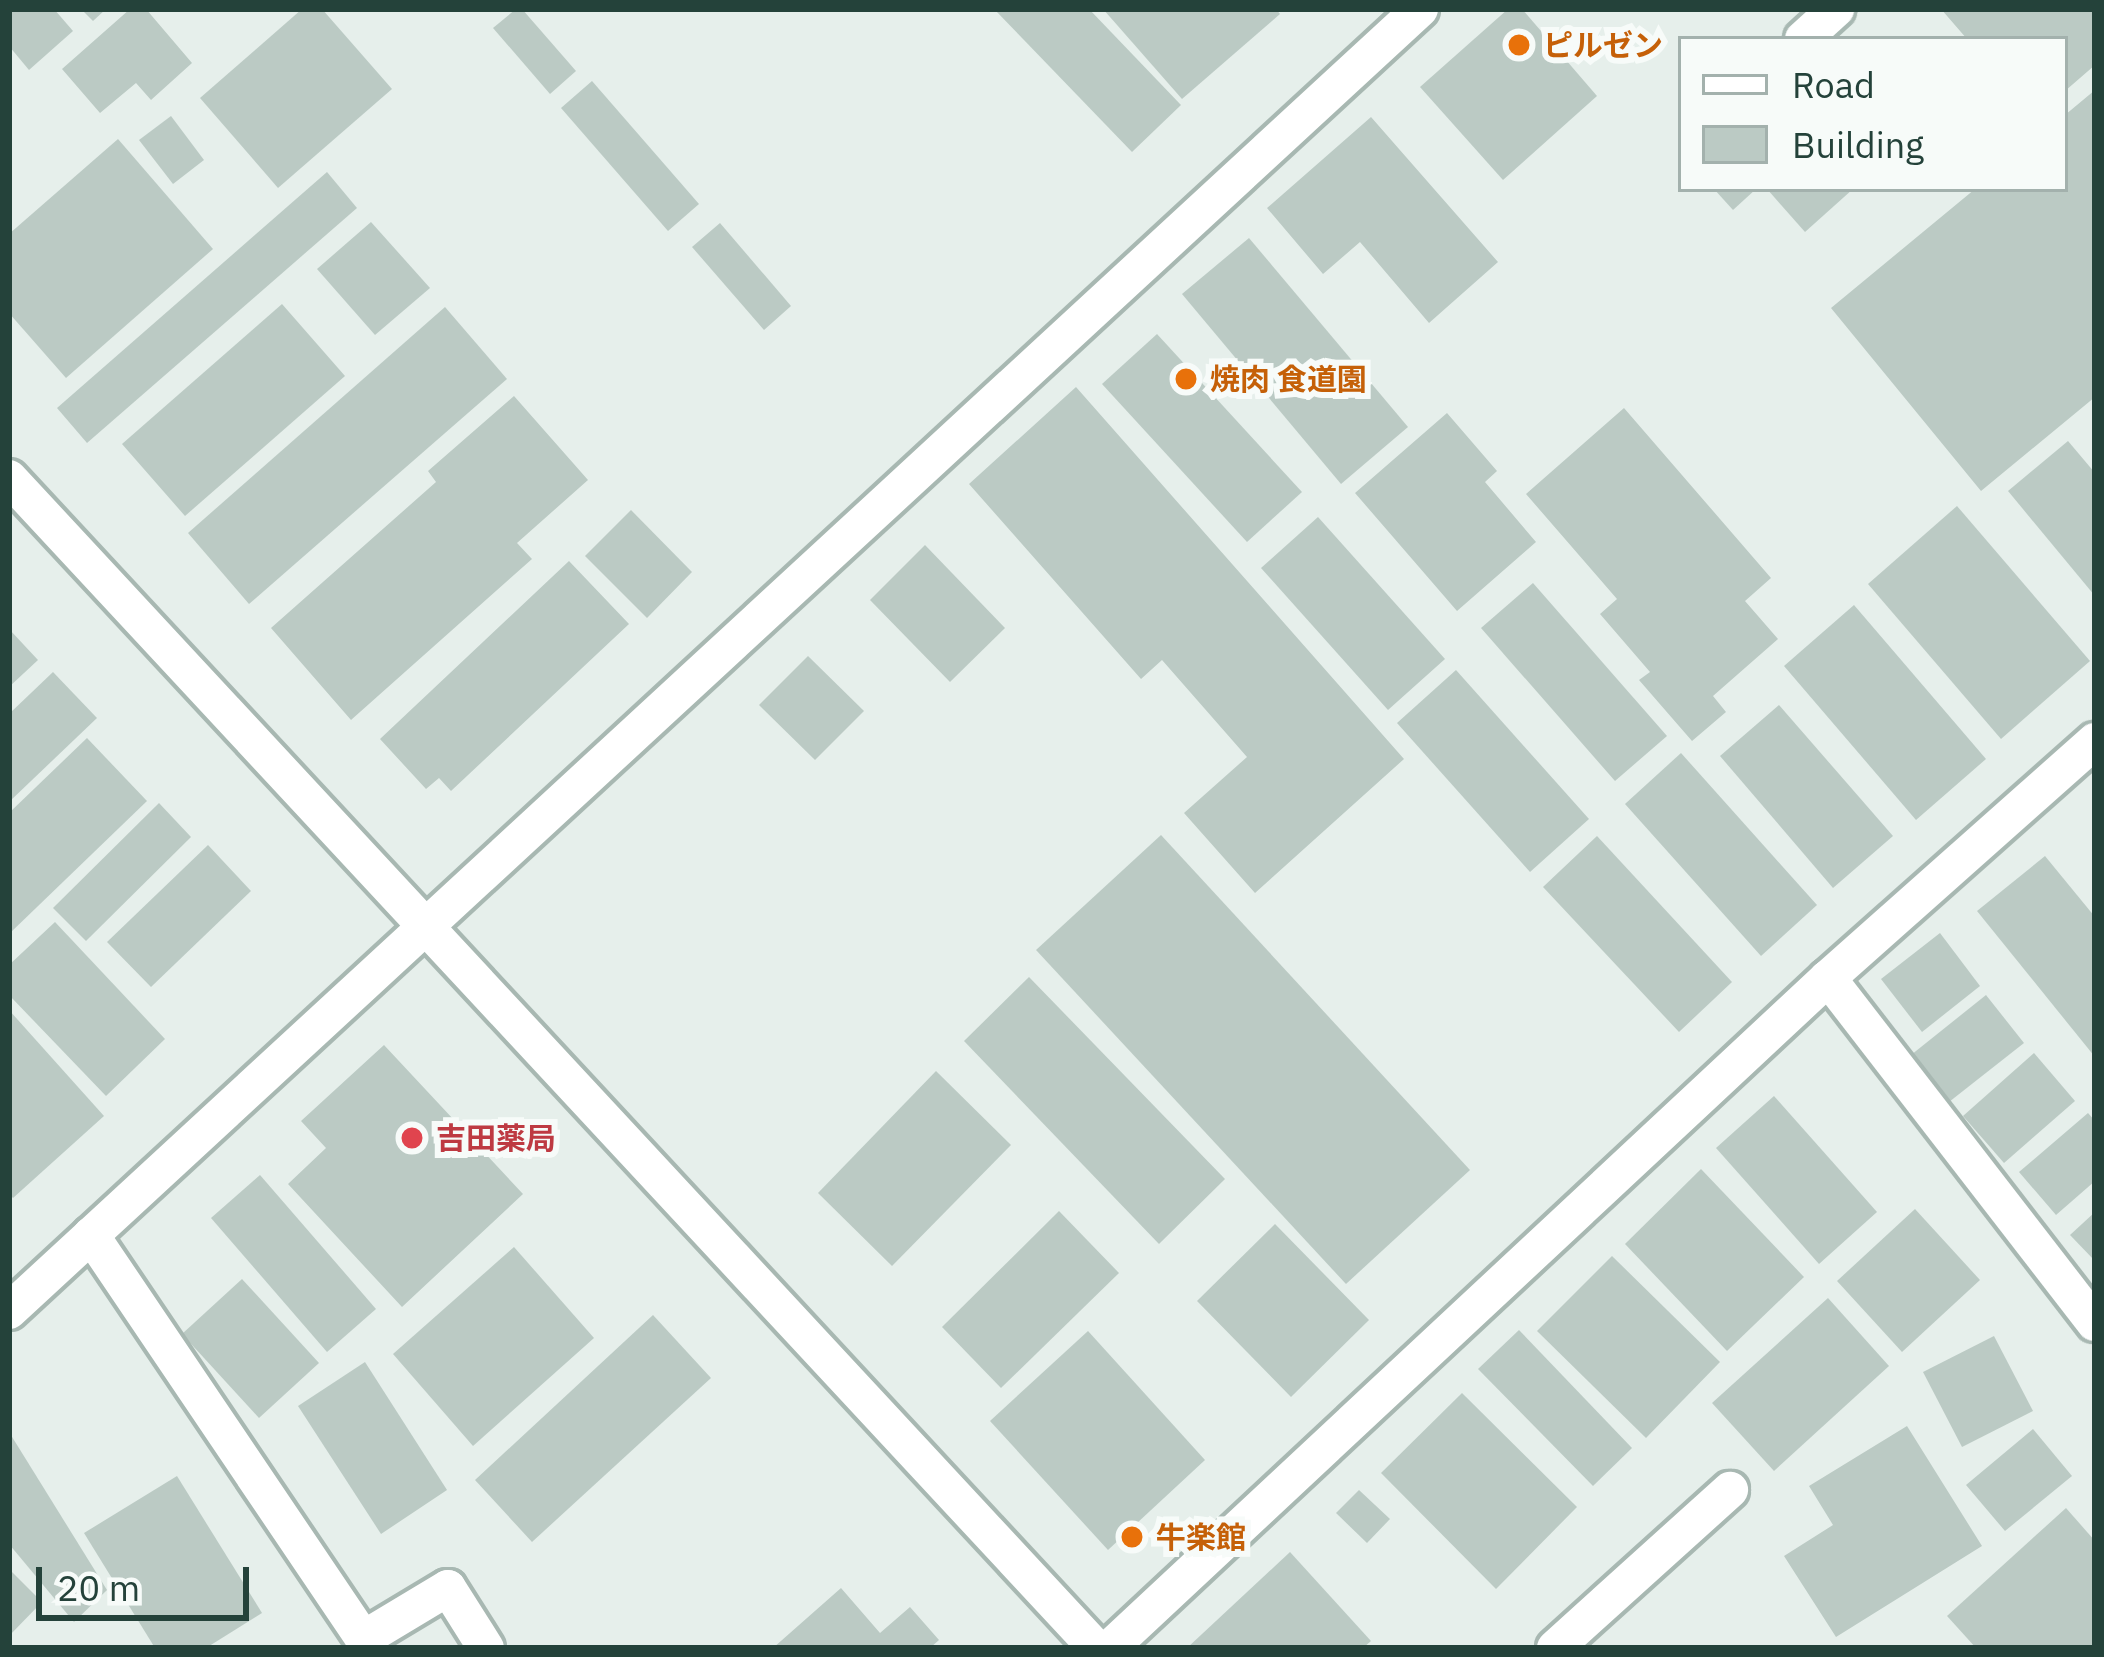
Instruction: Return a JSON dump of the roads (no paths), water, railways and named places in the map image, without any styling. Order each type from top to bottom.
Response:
[{"type":"street","points":[[1806,36],[1836,9]]},
{"type":"street","points":[[9,1311],[1401,15]]},
{"type":"street","points":[[9,478],[1096,1648]]},
{"type":"street","points":[[1110,1648],[1828,978],[2095,742]]},
{"type":"street","points":[[1828,978],[2095,1323]]},
{"type":"street","points":[[91,1235],[363,1639],[448,1588],[486,1648]]},
{"type":"street","points":[[1555,1648],[1730,1490]]},
{"type":"place","name":"ピルゼン","points":[[1519,45]]},
{"type":"place","name":"焼肉 食道園","points":[[1186,379]]},
{"type":"place","name":"吉田薬局","points":[[412,1138]]},
{"type":"place","name":"牛楽館","points":[[1132,1537]]}]
